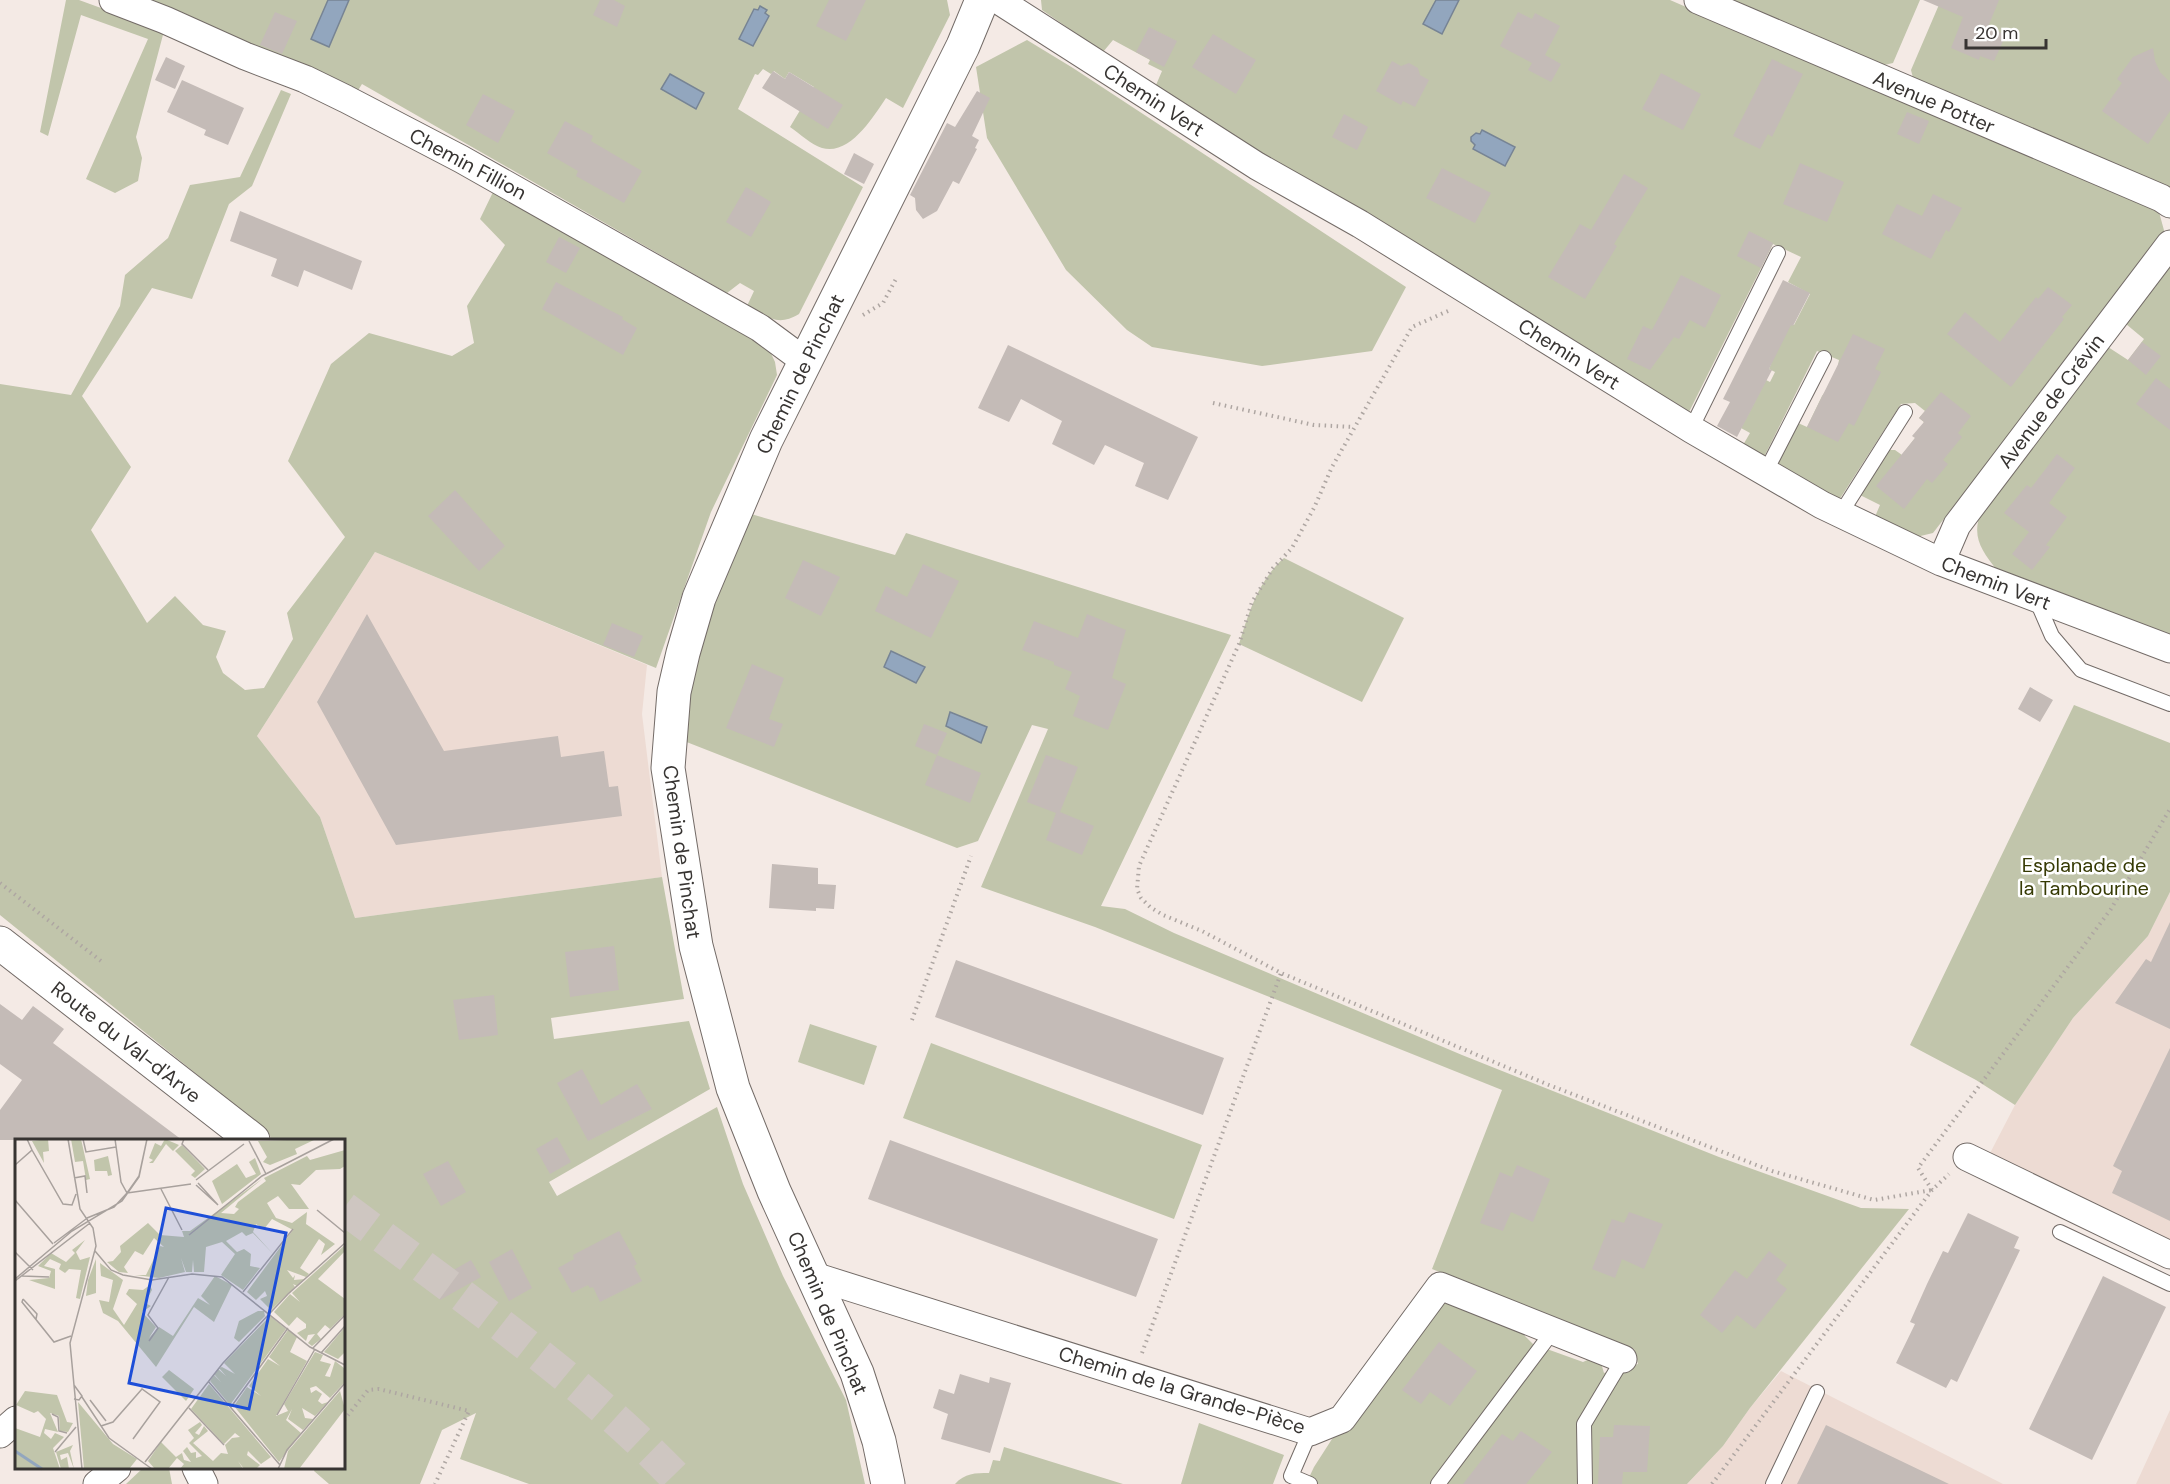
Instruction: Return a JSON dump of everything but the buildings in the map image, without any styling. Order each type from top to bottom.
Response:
[{"type":"street","name":"Chemin Fillion","points":[[113,0],[305,80],[451,153],[760,327],[806,362]]},
{"type":"street","name":"Chemin de Pinchat","points":[[888,1484],[879,1441],[857,1373],[774,1191],[733,1088],[696,945],[668,768],[674,692],[699,598],[750,477],[963,46],[982,0]]},
{"type":"street","name":"Chemin Vert","points":[[998,0],[1257,166],[1360,224],[1691,429],[1765,472],[1841,513],[1941,562],[2170,649]]},
{"type":"street","name":"Avenue Potter","points":[[1698,0],[2161,198],[2170,204]]},
{"type":"street","name":"Avenue de Crévin","points":[[1941,562],[1957,525],[2170,244]]},
{"type":"street","name":"Route du Val-d'Arve","points":[[0,943],[252,1139]]},
{"type":"street","points":[[1967,1157],[2170,1255]]},
{"type":"street","name":"Chemin de la Grande-Pièce","points":[[814,1276],[1310,1432],[1342,1419],[1440,1286],[1623,1359]]},
{"type":"street","points":[[0,1434],[15,1421]]},
{"type":"street","points":[[97,1484],[115,1469]]},
{"type":"street","points":[[197,1469],[204,1484]]},
{"type":"lane","points":[[1691,429],[1778,253]]},
{"type":"lane","points":[[1765,472],[1824,358]]},
{"type":"lane","points":[[1841,513],[1905,412]]},
{"type":"lane","points":[[2036,598],[2052,636],[2081,670],[2170,704]]},
{"type":"lane","points":[[2060,1232],[2170,1284]]},
{"type":"lane","points":[[1438,1484],[1553,1331]]},
{"type":"lane","points":[[1585,1484],[1584,1424],[1623,1359]]},
{"type":"lane","points":[[1773,1484],[1817,1392]]},
{"type":"lane","points":[[1310,1432],[1291,1476],[1310,1484]]},
{"type":"path","points":[[858,318],[883,303],[897,277]]},
{"type":"path","points":[[1448,311],[1412,327],[1332,467],[1314,508],[1292,548],[1273,568],[1252,602],[1239,644],[1139,866],[1137,889],[1141,898],[1150,907],[1164,915],[1202,931],[1281,973],[1549,1085],[1772,1171],[1874,1200],[1932,1190]]},
{"type":"path","points":[[1213,403],[1314,424],[1355,427]]},
{"type":"path","points":[[1932,1190],[1918,1168],[2111,909],[2170,809]]},
{"type":"path","points":[[912,1020],[971,856]]},
{"type":"path","points":[[0,883],[101,961]]},
{"type":"path","points":[[1134,1376],[1281,973]]},
{"type":"path","points":[[1712,1484],[1932,1190]]},
{"type":"path","points":[[345,1419],[368,1390],[379,1389],[469,1411],[435,1484]]},
{"type":"shaded area","points":[[375,552],[647,665],[642,714],[662,877],[355,918],[320,817],[257,736]]},
{"type":"shaded area","points":[[2170,892],[2170,1247],[1987,1159],[2015,1105],[2073,1018],[2148,936]]},
{"type":"shaded area","points":[[1781,1371],[2003,1484],[1687,1484],[1723,1446],[1750,1408]]},
{"type":"shaded area","points":[[2170,1410],[2170,1484],[2136,1484]]},
{"type":"green space","points":[[66,0],[79,0],[164,31],[136,137],[142,158],[138,181],[115,193],[86,179],[148,39],[81,15],[48,136],[40,132]]},
{"type":"green space","points":[[140,0],[947,0],[950,15],[903,108],[886,98],[860,133],[842,146],[832,149],[822,148],[790,127],[814,87],[789,72],[785,79],[774,71],[771,74],[763,69],[758,75],[755,74],[738,109],[863,187],[799,314],[792,318],[779,320],[767,317],[747,306],[754,291],[740,283],[727,293],[362,84],[357,92]]},
{"type":"green space","points":[[1041,0],[1670,0],[2159,212],[2165,234],[1933,533],[1912,538],[1874,519],[1880,505],[1860,495],[1888,450],[1895,450],[1902,455],[1915,438],[1924,422],[1919,418],[1925,411],[1915,403],[1901,404],[1839,500],[1777,466],[1798,423],[1807,427],[1822,396],[1843,367],[1838,365],[1839,360],[1817,351],[1764,457],[1743,445],[1750,433],[1741,428],[1766,380],[1770,382],[1775,372],[1769,369],[1787,323],[1794,325],[1810,294],[1788,282],[1801,257],[1773,244],[1688,414],[1305,182],[1156,85],[1162,71],[1148,64],[1150,60],[1113,40],[1103,52],[1042,10]]},
{"type":"green space","points":[[1732,0],[1920,0],[1893,63],[1884,65]]},
{"type":"green space","points":[[1941,0],[2170,0],[2170,191],[1913,78],[1911,70]]},
{"type":"green space","points":[[1027,40],[1406,287],[1372,351],[1262,366],[1152,347],[1127,330],[1066,270],[987,138],[976,67]]},
{"type":"green space","points":[[281,90],[291,94],[252,186],[229,204],[192,299],[152,288],[82,396],[131,467],[91,530],[147,623],[175,596],[203,625],[226,631],[216,657],[223,673],[245,690],[264,688],[293,639],[287,613],[345,537],[288,461],[331,364],[369,333],[452,356],[474,343],[467,306],[505,245],[480,219],[494,190],[768,347],[775,362],[777,375],[711,512],[656,668],[375,552],[257,736],[320,817],[355,918],[662,877],[684,999],[551,1018],[554,1039],[689,1021],[710,1089],[549,1182],[557,1196],[717,1107],[743,1184],[783,1276],[846,1400],[865,1484],[529,1484],[460,1459],[476,1413],[442,1430],[420,1484],[329,1484],[314,1471],[315,1469],[345,1469],[345,1139],[272,1139],[268,1132],[0,915],[0,384],[71,395],[120,306],[125,275],[168,238],[190,185],[240,177]]},
{"type":"green space","points":[[2170,267],[2170,637],[1997,570],[1983,550],[1977,529],[1981,512],[2108,347],[2128,360],[2144,339],[2126,324]]},
{"type":"green space","points":[[751,514],[895,555],[906,533],[1231,635],[1101,906],[1125,909],[1174,933],[1462,1055],[1719,1157],[1861,1208],[1909,1209],[1750,1408],[1723,1446],[1687,1484],[1306,1484],[1332,1439],[1362,1411],[1438,1306],[1447,1303],[1517,1328],[1533,1344],[1583,1362],[1592,1358],[1601,1363],[1604,1373],[1638,1364],[1634,1349],[1432,1269],[1502,1090],[1095,927],[981,887],[1048,729],[1032,725],[978,841],[957,848],[684,741],[692,676],[711,614]]},
{"type":"green space","points":[[1284,558],[1404,618],[1362,702],[1239,644],[1261,587]]},
{"type":"green space","name":"Esplanade de la Tambourine","points":[[2074,705],[2170,743],[2170,892],[2148,936],[2073,1018],[2015,1105],[1976,1080],[1910,1045]]},
{"type":"green space","points":[[810,1024],[877,1046],[864,1085],[798,1062]]},
{"type":"green space","points":[[931,1043],[1202,1145],[1174,1219],[903,1118]]},
{"type":"green space","points":[[1199,1423],[1284,1455],[1273,1484],[1181,1484]]},
{"type":"green space","points":[[1004,1447],[1123,1484],[955,1484],[970,1474],[989,1473],[993,1460],[1000,1461]]},
{"type":"green space","points":[[142,1469],[169,1469],[172,1484],[126,1484]]},
{"type":"water","points":[[328,0],[349,0],[329,47],[311,39]]},
{"type":"water","points":[[1436,0],[1459,0],[1442,34],[1423,24]]},
{"type":"water","points":[[760,6],[767,10],[765,13],[769,16],[753,46],[739,39],[754,9],[758,10]]},
{"type":"water","points":[[670,74],[704,93],[696,109],[661,89]]},
{"type":"water","points":[[1482,130],[1515,147],[1505,166],[1473,149],[1475,145],[1471,137],[1476,133],[1480,134]]},
{"type":"water","points":[[891,651],[925,667],[916,683],[884,667]]},
{"type":"water","points":[[950,712],[987,727],[981,743],[946,726]]},
{"type":"tunnel","points":[[345,1209],[562,1373],[644,1445],[682,1484]]}]
